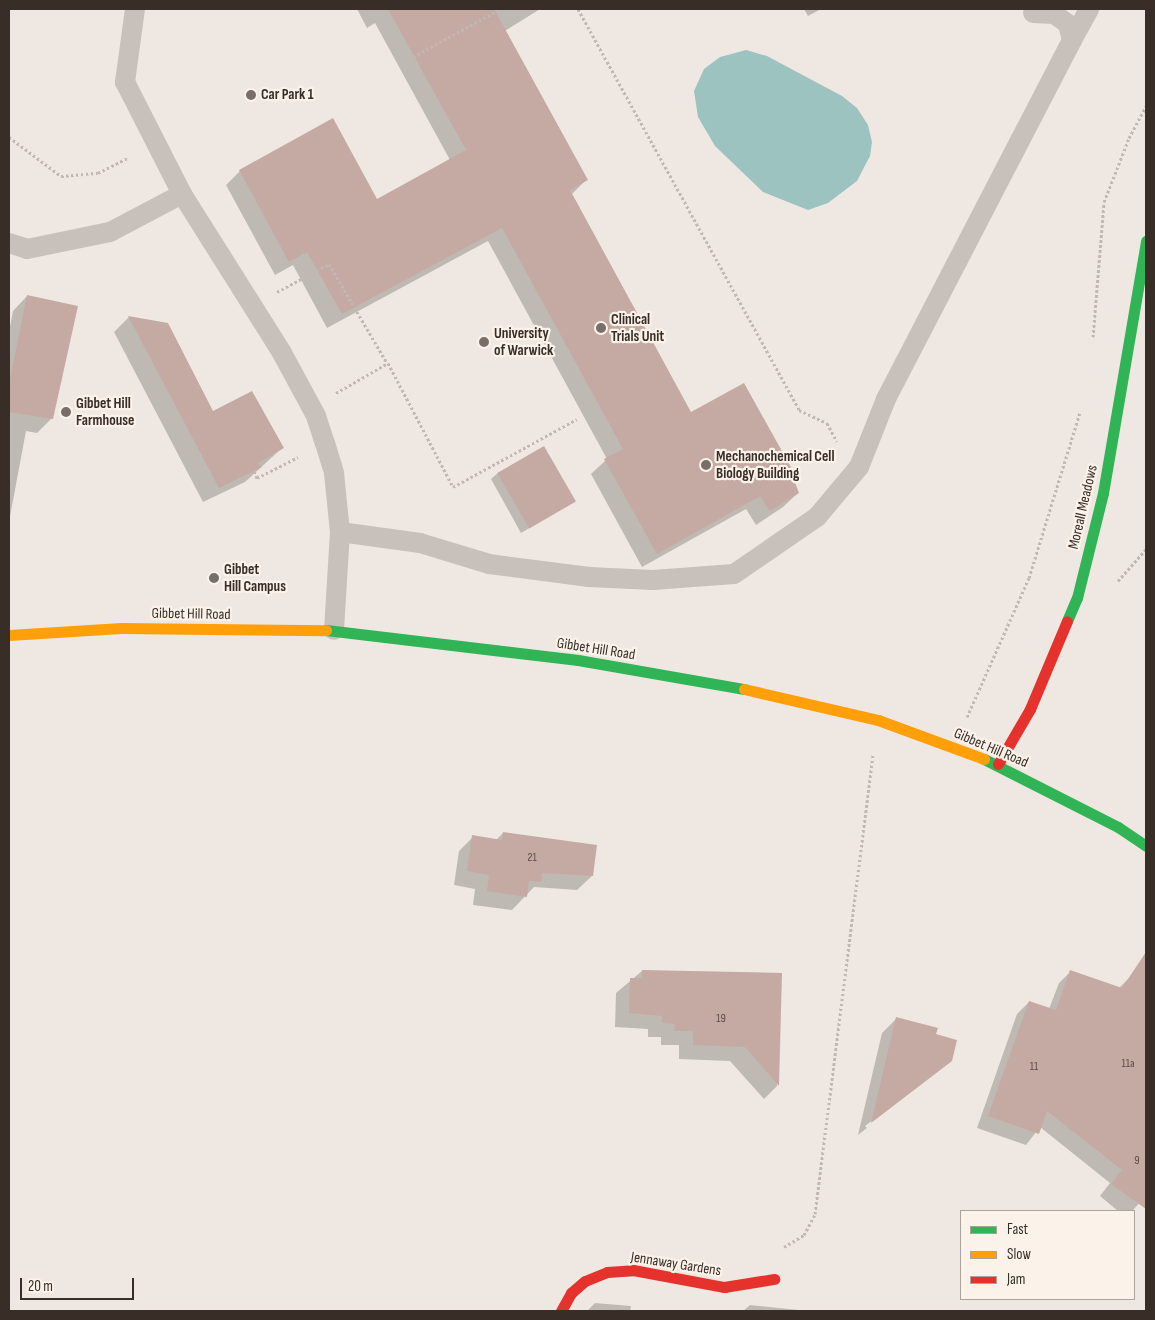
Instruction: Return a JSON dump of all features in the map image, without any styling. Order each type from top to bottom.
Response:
[{"type":"street","name":"Moreall Meadows","points":[[998,764],[1030,709],[1077,598],[1103,493],[1146,241]]},
{"type":"street","name":"Gibbet Hill Road","points":[[9,635],[121,628],[334,630],[578,660],[728,685],[878,720],[998,764],[1118,827],[1146,846]]},
{"type":"street","name":"Jennaway Gardens","points":[[561,1311],[571,1293],[585,1281],[607,1272],[633,1270],[724,1287],[774,1279]]},
{"type":"lane","points":[[135,9],[125,82],[182,194],[252,306],[311,407],[325,443],[334,472],[340,532],[334,630]]},
{"type":"lane","points":[[340,532],[420,543],[489,564],[589,577],[652,580],[734,574],[817,517],[859,467],[886,398],[1089,9]]},
{"type":"lane","points":[[1033,12],[1054,14],[1068,24],[1072,40]]},
{"type":"lane","points":[[9,243],[28,248],[110,232],[182,194]]},
{"type":"path","points":[[400,64],[500,9]]},
{"type":"path","points":[[578,9],[799,410],[827,423]]},
{"type":"path","points":[[1093,340],[1104,202],[1129,138],[1146,106]]},
{"type":"path","points":[[9,137],[61,176],[98,173],[156,143]]},
{"type":"path","points":[[252,306],[329,264],[387,364],[453,487],[577,419]]},
{"type":"path","points":[[311,407],[387,364]]},
{"type":"path","points":[[954,748],[1029,578],[1058,478],[1083,405]]},
{"type":"path","points":[[254,471],[257,478],[325,443]]},
{"type":"path","points":[[780,1250],[804,1235],[814,1214],[878,720]]},
{"type":"water","points":[[746,50],[767,56],[842,96],[857,108],[868,125],[872,142],[870,156],[857,181],[828,203],[808,210],[763,192],[715,146],[698,117],[694,91],[704,69],[720,57]]},
{"type":"building","points":[[388,9],[494,9],[588,180],[570,190],[691,412],[744,383],[793,471],[791,472],[799,493],[770,511],[760,496],[657,554],[604,459],[623,449],[502,228],[342,314],[307,252],[289,262],[239,170],[333,118],[377,199],[466,150]]},
{"type":"building","points":[[27,295],[78,306],[53,419],[9,412],[9,384]]},
{"type":"building","points":[[128,316],[168,323],[213,411],[252,391],[284,448],[258,463],[262,467],[219,488]]},
{"type":"building","points":[[544,446],[576,501],[529,528],[497,473]]},
{"type":"building","points":[[503,832],[597,845],[593,876],[542,873],[541,882],[529,881],[527,897],[487,891],[489,875],[467,871],[472,835],[502,840]]},
{"type":"building","points":[[1146,952],[1146,1209],[1111,1184],[1122,1170],[1047,1111],[1039,1134],[988,1116],[1029,1001],[1056,1010],[1070,970],[1122,988]]},
{"type":"building","points":[[642,970],[782,973],[779,1086],[745,1047],[693,1045],[693,1031],[674,1031],[675,1024],[662,1023],[662,1016],[629,1013],[630,978],[642,978]]},
{"type":"building","points":[[896,1017],[938,1028],[936,1034],[957,1040],[952,1061],[871,1123]]},
{"type":"traffic: fast","points":[[1067,621],[1077,598],[1103,493],[1146,241]]},
{"type":"traffic: fast","points":[[326,630],[578,660],[744,689]]},
{"type":"traffic: fast","points":[[984,759],[1118,827],[1146,846]]},
{"type":"traffic: slow","points":[[9,635],[121,628],[326,630]]},
{"type":"traffic: slow","points":[[744,689],[878,720],[984,759]]},
{"type":"traffic: jam","points":[[998,764],[1030,709],[1067,621]]},
{"type":"traffic: jam","points":[[561,1311],[571,1293],[585,1281],[607,1272],[633,1270],[724,1287],[774,1279]]},
{"type":"place","name":"Car Park 1","points":[[251,95]]},
{"type":"place","name":"Clinical Trials Unit","points":[[601,328]]},
{"type":"place","name":"University of Warwick","points":[[484,342]]},
{"type":"place","name":"Gibbet Hill Farmhouse","points":[[66,412]]},
{"type":"place","name":"Mechanochemical Cell Biology Building","points":[[706,465]]},
{"type":"place","name":"Gibbet Hill Campus","points":[[214,578]]}]
